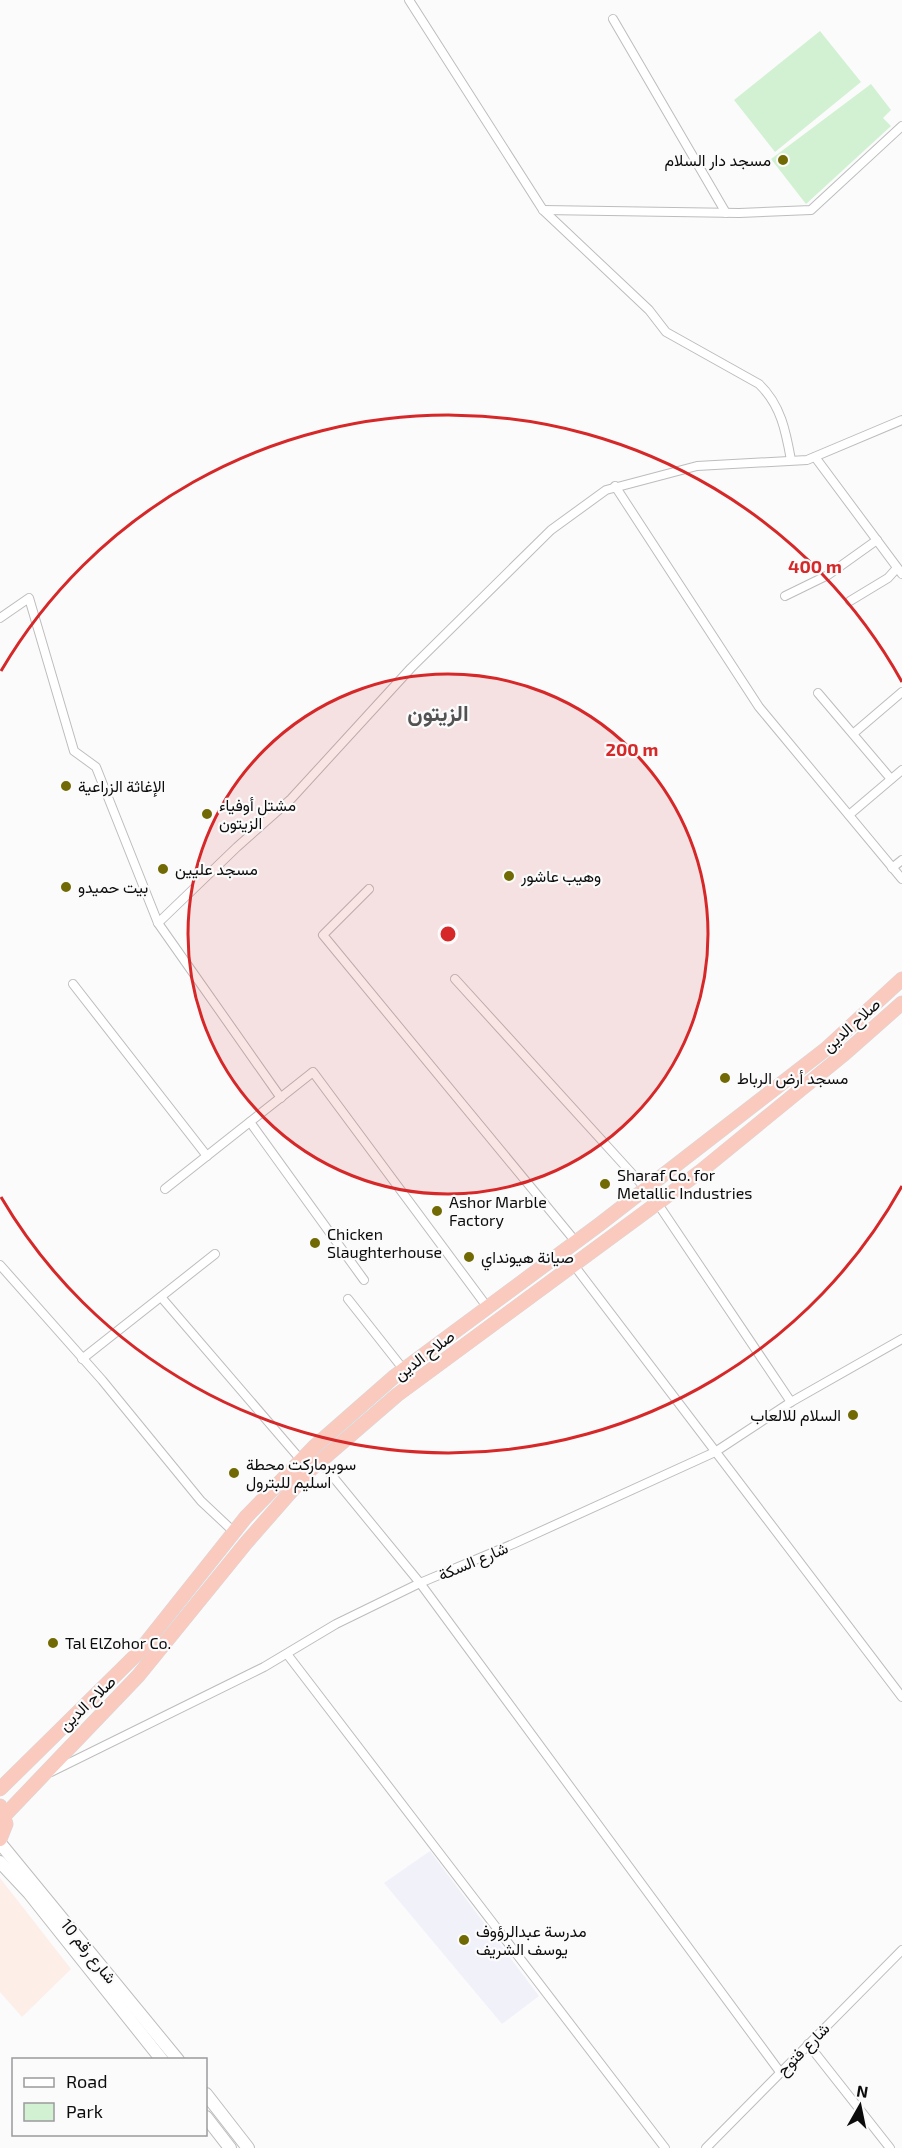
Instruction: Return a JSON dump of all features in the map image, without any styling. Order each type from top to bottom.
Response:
[{"type":"highway","name":"صلاح الدين","points":[[0,1789],[138,1653],[234,1532],[301,1460],[404,1370],[646,1190],[826,1049],[902,979]]},
{"type":"highway","name":"صلاح الدين","points":[[2,1810],[40,1777],[138,1676],[246,1543],[320,1461],[397,1395],[658,1204],[843,1055],[902,1004]]},
{"type":"highway","points":[[0,1841],[6,1824],[2,1810]]},
{"type":"main road","name":"شارع رقم 10","points":[[0,1841],[176,2058]]},
{"type":"main road","name":"شارع رقم 10","points":[[0,1862],[29,1893],[160,2058]]},
{"type":"main road","points":[[207,2095],[248,2148]]},
{"type":"main road","points":[[207,2118],[230,2148]]},
{"type":"street","points":[[409,0],[543,210],[649,310],[666,332],[759,384],[769,393],[775,401],[786,432],[791,460]]},
{"type":"street","points":[[614,19],[726,213]]},
{"type":"street","points":[[543,210],[726,213],[811,210],[902,126]]},
{"type":"street","points":[[158,923],[291,799],[411,668],[551,530],[615,486],[698,466],[807,460],[902,420]]},
{"type":"street","points":[[815,457],[900,571],[850,601]]},
{"type":"street","points":[[615,486],[759,707],[902,879]]},
{"type":"street","points":[[785,596],[828,575],[877,540]]},
{"type":"street","points":[[0,618],[29,598],[74,752],[96,767],[158,923],[280,1098]]},
{"type":"street","points":[[854,733],[902,692]]},
{"type":"street","points":[[818,693],[891,779]]},
{"type":"street","points":[[849,815],[902,770]]},
{"type":"street","points":[[892,868],[902,860]]},
{"type":"street","points":[[369,889],[323,935],[576,1242]]},
{"type":"street","points":[[455,979],[646,1190]]},
{"type":"street","points":[[73,984],[207,1156]]},
{"type":"street","points":[[165,1189],[313,1072],[488,1308]]},
{"type":"street","points":[[250,1122],[364,1280]]},
{"type":"street","points":[[658,1204],[791,1401]]},
{"type":"street","points":[[82,1359],[215,1254]]},
{"type":"street","points":[[573,1264],[902,1697]]},
{"type":"street","points":[[0,1265],[201,1501],[234,1532]]},
{"type":"street","points":[[161,1297],[301,1460]]},
{"type":"street","points":[[348,1299],[404,1370]]},
{"type":"street","name":"شارع السكة","points":[[40,1777],[287,1654],[336,1624],[420,1583],[513,1544],[715,1452],[791,1401],[902,1339]]},
{"type":"street","points":[[320,1461],[420,1583],[780,2072]]},
{"type":"street","points":[[287,1654],[665,2148]]},
{"type":"street","name":"شارع فتوح","points":[[706,2148],[902,1950]]},
{"type":"street","points":[[808,2044],[890,2148]]},
{"type":"shaded area","name":"مدرسة عبدالرؤوف يوسف الشريف","points":[[430,1851],[539,1996],[502,2024],[384,1883]]},
{"type":"shaded area","points":[[0,1878],[71,1969],[22,2017],[0,1992]]},
{"type":"green space","points":[[820,31],[861,82],[775,152],[734,100]]},
{"type":"green space","points":[[871,84],[891,110],[883,118],[891,126],[806,204],[771,159]]},
{"type":"place","name":"مسجد دار السلام","points":[[783,160]]},
{"type":"place","name":"الإغاثة الزراعية","points":[[66,786]]},
{"type":"place","name":"مشتل أوفياء الزيتون","points":[[207,814]]},
{"type":"place","name":"مسجد عليين","points":[[163,869]]},
{"type":"place","name":"وهيب عاشور","points":[[509,876]]},
{"type":"place","name":"بيت حميدو","points":[[66,887]]},
{"type":"place","name":"مسجد أرض الرباط","points":[[725,1078]]},
{"type":"place","name":"Sharaf Co. for Metallic Industries","points":[[605,1184]]},
{"type":"place","name":"Ashor Marble Factory","points":[[437,1211]]},
{"type":"place","name":"Chicken Slaughterhouse","points":[[315,1243]]},
{"type":"place","name":"صيانة هيونداي","points":[[469,1257]]},
{"type":"place","name":"السلام للالعاب","points":[[853,1415]]},
{"type":"place","name":"سوبرماركت محطة اسليم للبترول","points":[[234,1473]]},
{"type":"place","name":"Tal ElZohor Co.","points":[[53,1643]]},
{"type":"place","name":"مدرسة عبدالرؤوف يوسف الشريف","points":[[464,1940]]},
{"type":"district","name":"الزيتون","points":[[438,713]]}]
